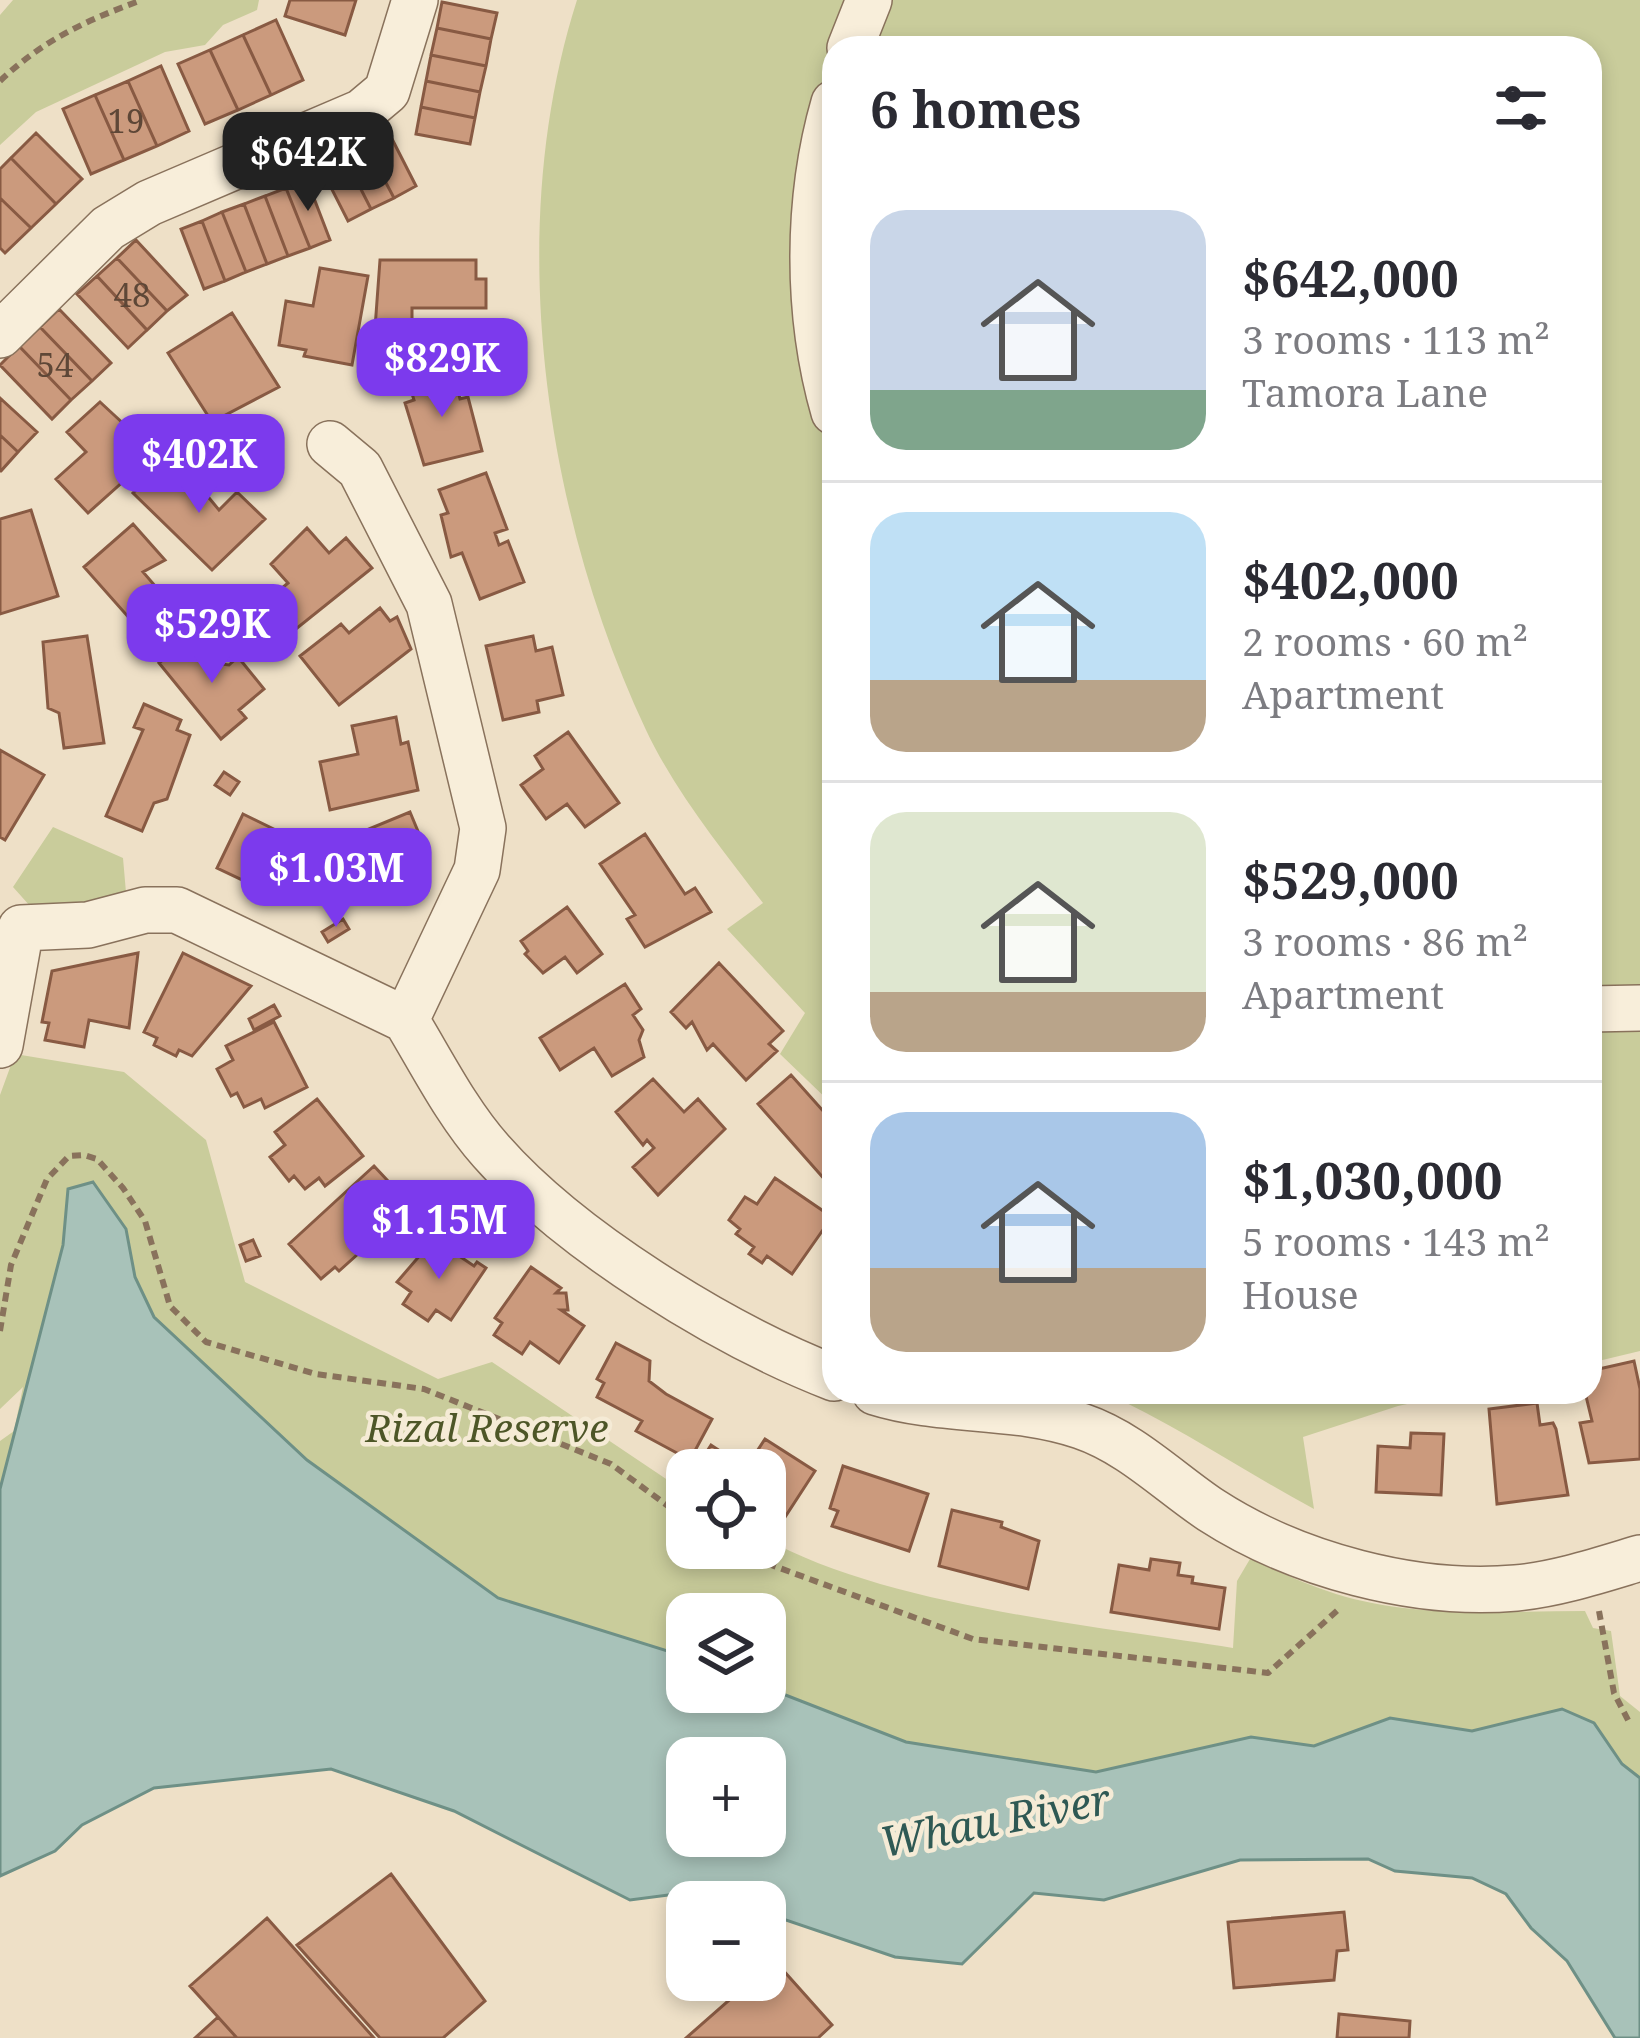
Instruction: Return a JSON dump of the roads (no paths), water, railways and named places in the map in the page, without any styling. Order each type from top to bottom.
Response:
[{"type":"street","points":[[0,335],[108,228],[149,203],[362,112],[387,91],[415,0]]},
{"type":"street","points":[[855,36],[869,0]]},
{"type":"street","points":[[822,188],[812,259],[822,364]]},
{"type":"street","points":[[330,444],[360,469],[429,604],[483,828],[476,870],[406,1020]]},
{"type":"street","points":[[0,1045],[11,917],[88,925],[145,910],[177,910],[406,1020],[490,1150],[538,1196],[712,1319],[765,1351],[822,1373]]},
{"type":"street","points":[[1602,1010],[1640,1008]]},
{"type":"street","points":[[970,1404],[1086,1428],[1127,1448],[1214,1511],[1256,1534],[1307,1556],[1402,1582],[1517,1588],[1640,1558]]},
{"type":"water","name":"Whau River","points":[[93,1182],[126,1229],[135,1277],[154,1317],[307,1460],[498,1598],[666,1650],[666,1713],[786,1713],[786,1695],[906,1742],[1096,1772],[1251,1737],[1314,1746],[1390,1718],[1472,1731],[1562,1709],[1594,1723],[1622,1764],[1640,1778],[1640,2038],[1615,2038],[1567,1961],[1531,1928],[1506,1894],[1472,1878],[1395,1871],[1368,1859],[1240,1860],[1104,1900],[1034,1893],[962,1964],[895,1957],[786,1920],[786,1881],[666,1881],[666,1895],[630,1900],[454,1811],[331,1769],[154,1788],[82,1825],[55,1851],[0,1876],[0,1489],[63,1245],[68,1189]]},
{"type":"park label","name":"Rizal Reserve","points":[[487,1426]]}]
